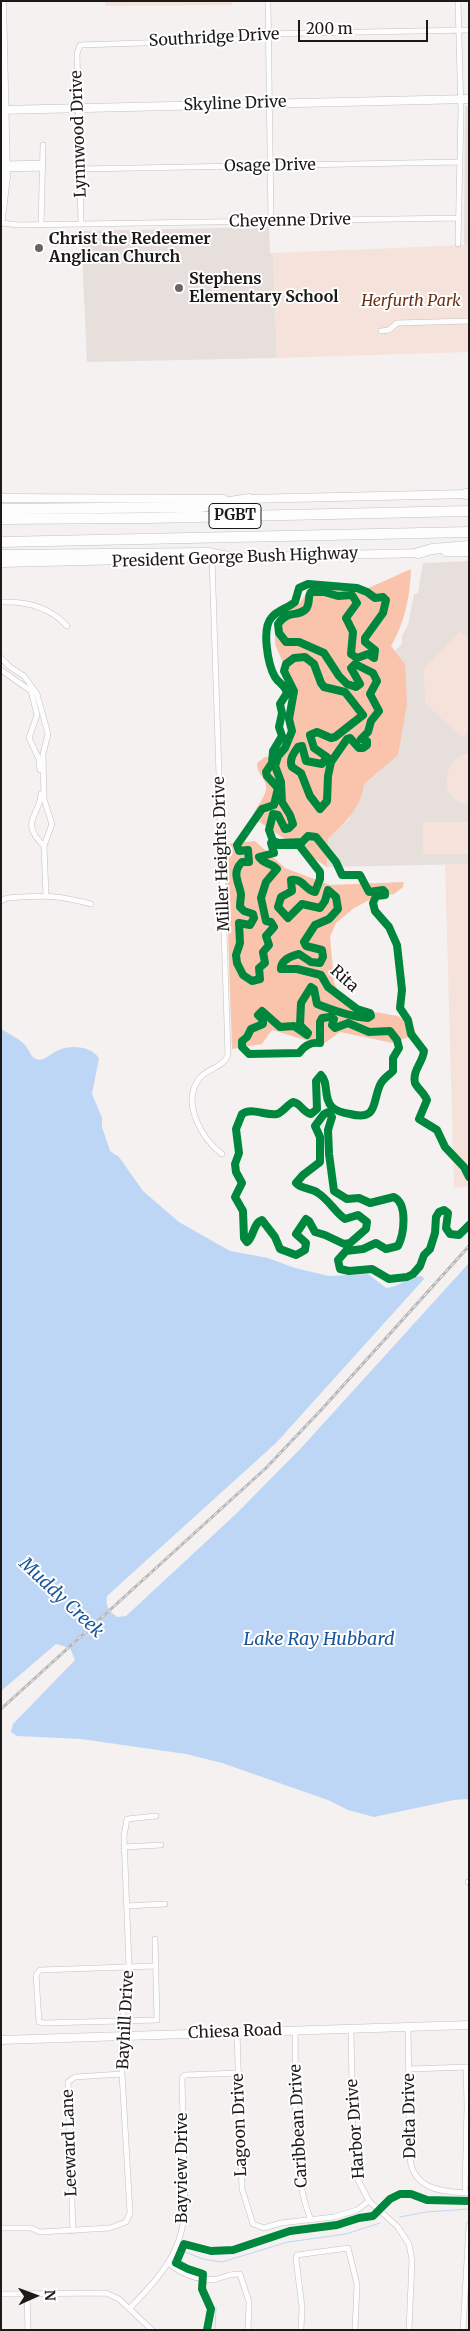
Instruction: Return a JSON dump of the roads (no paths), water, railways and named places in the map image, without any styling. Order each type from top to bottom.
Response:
[{"type":"highway","points":[[1,509],[199,507],[249,499]]},
{"type":"highway","name":"PGBT","points":[[1,519],[149,518],[469,510]]},
{"type":"highway","name":"PGBT","points":[[1,542],[469,532]]},
{"type":"highway","points":[[418,553],[432,548],[469,546]]},
{"type":"highway","points":[[1,555],[208,554],[229,557]]},
{"type":"main road","points":[[1,219],[6,188],[2,1]]},
{"type":"main road","name":"Skyline Drive","points":[[3,110],[268,102],[465,99]]},
{"type":"main road","points":[[1,498],[249,499],[468,494]]},
{"type":"main road","name":"President George Bush Highway","points":[[1,564],[469,552]]},
{"type":"main road","name":"Chiesa Road","points":[[1,2040],[123,2034],[469,2025]]},
{"type":"street","points":[[268,1],[268,102],[272,222]]},
{"type":"street","points":[[458,1],[465,99],[458,162],[458,244]]},
{"type":"street","name":"Southridge Drive","points":[[80,45],[234,40],[261,34],[469,30]]},
{"type":"street","name":"Lynnwood Drive","points":[[80,45],[77,54],[81,224]]},
{"type":"street","points":[[41,225],[43,145]]},
{"type":"street","name":"Osage Drive","points":[[81,170],[458,162]]},
{"type":"street","points":[[6,167],[43,165]]},
{"type":"street","name":"Cheyenne Drive","points":[[1,223],[41,225],[458,218]]},
{"type":"street","points":[[381,332],[389,330],[397,323],[469,321]]},
{"type":"street","name":"Miller Heights Drive","points":[[212,558],[228,1055],[226,1061],[200,1078],[193,1091],[192,1105],[200,1128],[212,1147],[222,1154]]},
{"type":"street","points":[[1,602],[17,602],[48,610],[67,626]]},
{"type":"street","points":[[1,658],[38,694],[48,734],[43,754],[41,798],[32,818],[32,825],[37,839],[44,846]]},
{"type":"street","points":[[1,670],[29,686],[37,715],[29,738],[39,759],[44,799],[52,824],[44,846],[46,895]]},
{"type":"street","points":[[1,901],[7,898],[46,895],[92,904]]},
{"type":"street","name":"Bayhill Drive","points":[[73,2231],[110,2228],[126,2222],[130,2213],[122,2074],[123,2021],[129,1967],[124,1847],[127,1818],[156,1816]]},
{"type":"street","points":[[124,1847],[161,1845]]},
{"type":"street","points":[[127,1906],[165,1904]]},
{"type":"street","points":[[155,1939],[156,1966],[157,2020],[42,2023],[38,2018],[36,1975],[40,1970],[156,1966]]},
{"type":"street","name":"Delta Drive","points":[[408,2027],[410,2158],[412,2168],[421,2182],[430,2188],[443,2192],[467,2193]]},
{"type":"street","name":"Harbor Drive","points":[[351,2029],[355,2167],[360,2187],[369,2201],[397,2226],[409,2244],[412,2260],[409,2330]]},
{"type":"street","name":"Caribbean Drive","points":[[295,2030],[299,2173],[303,2199],[311,2220]]},
{"type":"street","name":"Lagoon Drive","points":[[237,2032],[242,2181],[250,2217],[253,2224],[260,2228],[311,2220]]},
{"type":"street","points":[[409,2069],[467,2067],[467,2193]]},
{"type":"street","name":"Leeward Lane","points":[[73,2231],[68,2082],[75,2077],[122,2074]]},
{"type":"street","name":"Bayview Drive","points":[[130,2308],[169,2264],[180,2239],[185,2216],[182,2078],[190,2075],[239,2074]]},
{"type":"street","points":[[311,2220],[349,2213],[369,2201]]},
{"type":"street","points":[[463,2330],[467,2232],[469,2225]]},
{"type":"street","points":[[1,2228],[31,2228],[40,2232],[73,2231]]},
{"type":"street","points":[[301,2330],[302,2307],[297,2255],[348,2248],[356,2284],[355,2330]]},
{"type":"street","points":[[169,2264],[182,2273],[199,2278],[214,2279],[240,2274],[248,2302],[248,2330]]},
{"type":"street","points":[[1,2294],[98,2292],[115,2296],[130,2308],[151,2330]]},
{"type":"street","points":[[27,2294],[28,2330]]},
{"type":"water","name":"Lake Ray Hubbard","points":[[1,1029],[22,1042],[32,1056],[39,1060],[68,1047],[86,1049],[99,1058],[92,1094],[102,1118],[102,1127],[110,1151],[119,1157],[143,1191],[179,1222],[230,1251],[268,1258],[295,1268],[329,1276],[368,1274],[386,1288],[396,1286],[417,1276],[422,1276],[424,1279],[276,1443],[107,1596],[108,1608],[117,1617],[126,1616],[238,1512],[302,1447],[469,1263],[469,1799],[454,1800],[374,1817],[348,1810],[328,1800],[222,1763],[186,1754],[81,1739],[17,1736],[11,1732],[13,1724],[75,1660],[70,1648],[56,1644],[1,1691]]},
{"type":"waterway","points":[[400,2217],[426,2212],[469,2209]]},
{"type":"waterway","points":[[185,2252],[203,2259],[222,2262],[288,2242],[346,2234],[380,2223]]},
{"type":"waterway","points":[[215,2330],[216,2307]]},
{"type":"railway","points":[[1,1709],[266,1468],[322,1409],[469,1246]]},
{"type":"place","name":"Christ the Redeemer Anglican Church","points":[[39,248]]},
{"type":"place","name":"Stephens Elementary School","points":[[179,288]]},
{"type":"park label","name":"Herfurth Park","points":[[411,301]]},
{"type":"water label","name":"Muddy Creek","points":[[61,1598]]}]
